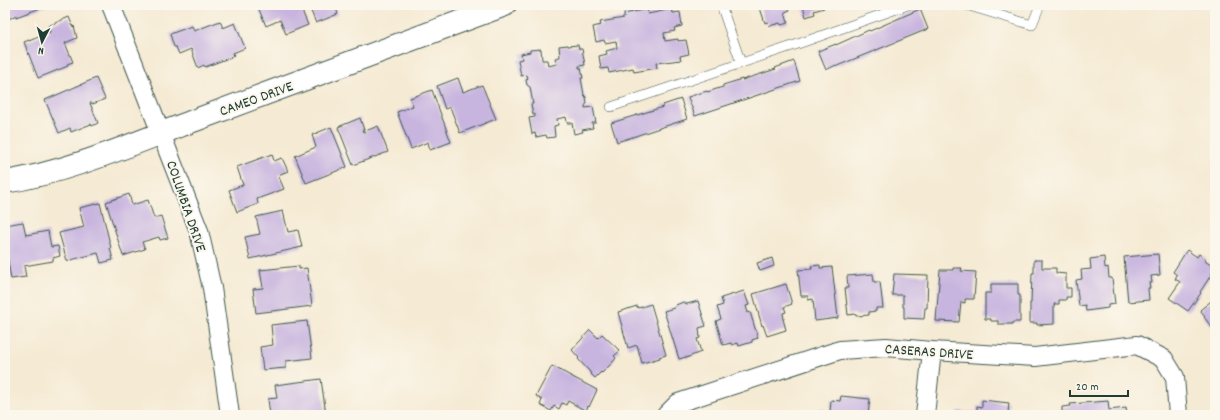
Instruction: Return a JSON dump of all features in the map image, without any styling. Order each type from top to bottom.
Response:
[{"type":"street","name":"COLUMBIA DRIVE","points":[[111,5],[199,231],[212,288],[230,415]]},
{"type":"street","name":"CAMEO DRIVE","points":[[5,182],[27,178],[92,160],[505,5]]},
{"type":"street","name":"CASERAS DRIVE","points":[[666,415],[678,403],[840,350],[886,346],[932,351],[1035,357],[1137,345],[1164,358],[1175,377],[1178,415]]},
{"type":"street","points":[[925,415],[932,351]]},
{"type":"lane","points":[[721,5],[741,63]]},
{"type":"lane","points":[[611,107],[908,5]]},
{"type":"lane","points":[[966,5],[1032,25],[1040,5]]},
{"type":"building","points":[[5,5],[49,5],[16,17],[16,15],[9,19],[5,19]]},
{"type":"building","points":[[257,5],[298,5],[299,7],[300,6],[308,25],[286,34],[280,20],[266,26]]},
{"type":"building","points":[[310,5],[335,5],[338,14],[316,23],[310,9]]},
{"type":"building","points":[[765,5],[788,5],[790,10],[785,12],[788,23],[781,25],[780,23],[769,26],[768,22],[765,23],[760,8]]},
{"type":"building","points":[[797,5],[823,5],[824,8],[814,11],[815,14],[806,17],[803,6],[798,8]]},
{"type":"building","points":[[647,9],[648,14],[672,9],[673,13],[680,12],[682,26],[674,28],[675,31],[664,33],[665,41],[678,39],[678,41],[686,40],[689,54],[680,56],[681,60],[656,63],[657,68],[634,72],[633,68],[609,73],[608,68],[601,69],[599,56],[607,54],[606,51],[617,48],[616,41],[605,43],[604,40],[596,42],[593,27],[601,25],[600,22],[624,18],[624,14]]},
{"type":"building","points":[[920,9],[928,29],[826,70],[818,51],[836,45],[869,30],[870,31]]},
{"type":"building","points":[[69,17],[73,27],[74,26],[77,38],[65,43],[73,62],[67,64],[68,66],[38,78],[24,42],[50,32],[48,26]]},
{"type":"building","points":[[220,21],[223,28],[235,23],[245,48],[233,53],[234,56],[205,67],[204,65],[198,68],[191,49],[179,54],[176,47],[174,47],[170,34],[192,26],[194,31]]},
{"type":"building","points":[[578,45],[579,49],[582,49],[585,65],[579,66],[579,68],[581,68],[583,78],[581,78],[587,103],[585,108],[593,107],[596,123],[592,123],[593,128],[582,130],[583,132],[574,134],[572,123],[567,123],[566,117],[557,119],[558,125],[554,126],[555,137],[547,138],[546,135],[536,137],[535,133],[532,134],[529,118],[535,117],[535,114],[533,115],[530,87],[527,85],[526,80],[528,78],[527,75],[521,76],[518,60],[522,59],[521,54],[530,52],[530,50],[541,49],[542,60],[547,60],[548,66],[557,64],[555,58],[560,57],[559,46]]},
{"type":"building","points":[[794,61],[800,81],[695,116],[688,97],[776,69],[775,68]]},
{"type":"building","points":[[96,78],[105,99],[93,104],[90,103],[98,123],[92,126],[91,124],[71,132],[70,128],[59,133],[45,100]]},
{"type":"building","points":[[458,78],[463,92],[482,85],[496,119],[460,133],[450,107],[445,109],[437,86]]},
{"type":"building","points":[[432,90],[451,142],[430,150],[428,142],[411,149],[397,112],[413,106],[410,98]]},
{"type":"building","points":[[681,99],[687,119],[617,142],[611,123],[663,107],[663,105]]},
{"type":"building","points":[[360,118],[364,130],[362,130],[363,132],[378,126],[388,152],[353,165],[338,127]]},
{"type":"building","points":[[331,127],[347,167],[306,183],[295,156],[316,147],[312,135]]},
{"type":"building","points":[[272,154],[274,161],[282,158],[288,171],[278,175],[284,189],[257,199],[258,204],[237,212],[229,190],[243,185],[237,167]]},
{"type":"building","points":[[129,194],[132,205],[148,200],[154,218],[161,216],[168,238],[160,240],[159,237],[142,242],[145,249],[123,256],[106,202]]},
{"type":"building","points":[[100,203],[113,260],[101,263],[98,253],[67,261],[59,233],[84,227],[79,208]]},
{"type":"building","points":[[283,211],[288,232],[298,230],[302,247],[250,259],[245,237],[260,234],[256,217]]},
{"type":"building","points":[[23,222],[26,235],[48,231],[51,247],[58,246],[60,256],[53,258],[53,261],[24,266],[26,277],[11,279],[5,243],[5,225]]},
{"type":"building","points":[[1187,250],[1197,257],[1199,254],[1206,259],[1205,261],[1215,268],[1200,292],[1201,293],[1188,311],[1169,298],[1180,282],[1175,279],[1177,275],[1173,272]]},
{"type":"building","points":[[1158,254],[1160,275],[1151,276],[1152,283],[1149,283],[1150,288],[1148,288],[1149,300],[1128,302],[1124,257]]},
{"type":"building","points":[[1104,257],[1105,268],[1108,267],[1109,278],[1112,278],[1115,304],[1108,305],[1108,308],[1086,311],[1085,305],[1079,306],[1076,280],[1082,279],[1081,270],[1091,269],[1090,259]]},
{"type":"building","points":[[772,258],[774,266],[760,271],[757,263]]},
{"type":"building","points":[[1034,260],[1042,260],[1042,268],[1056,268],[1056,273],[1066,274],[1066,288],[1071,288],[1071,297],[1066,297],[1066,300],[1059,300],[1059,304],[1054,304],[1054,324],[1037,325],[1037,323],[1030,323],[1030,303],[1032,273],[1034,273]]},
{"type":"building","points":[[820,265],[820,268],[832,267],[838,318],[815,321],[813,299],[808,300],[808,296],[801,296],[798,270],[812,269],[811,266]]},
{"type":"building","points":[[299,266],[299,269],[307,268],[312,306],[256,313],[253,289],[263,288],[260,270]]},
{"type":"building","points":[[953,268],[962,268],[961,271],[976,272],[974,299],[965,299],[965,303],[961,302],[959,322],[936,321],[940,270],[953,270]]},
{"type":"building","points":[[873,274],[874,282],[880,282],[883,308],[876,308],[876,311],[869,312],[869,315],[848,315],[845,288],[848,288],[847,276]]},
{"type":"building","points":[[894,274],[928,275],[927,308],[925,308],[924,319],[904,318],[903,295],[892,295]]},
{"type":"building","points":[[786,284],[792,304],[784,307],[786,312],[783,313],[783,319],[786,330],[767,336],[763,325],[762,326],[753,294]]},
{"type":"building","points":[[991,284],[1018,284],[1018,295],[1020,295],[1020,322],[1013,322],[1013,324],[998,324],[998,321],[985,319],[985,293],[991,293]]},
{"type":"building","points":[[744,291],[749,305],[746,306],[748,313],[750,312],[758,338],[752,340],[752,342],[739,346],[738,343],[723,345],[716,321],[721,319],[717,307],[723,305],[721,298]]},
{"type":"building","points":[[1215,298],[1215,327],[1213,329],[1200,310]]},
{"type":"building","points":[[698,301],[706,326],[699,328],[700,338],[697,339],[701,352],[679,359],[664,311],[674,308],[676,305],[683,302],[687,304]]},
{"type":"building","points":[[651,304],[666,355],[642,363],[637,345],[628,348],[618,312],[637,306],[638,308]]},
{"type":"building","points":[[307,321],[312,358],[286,361],[286,368],[263,370],[260,347],[273,345],[271,325]]},
{"type":"building","points":[[590,330],[598,338],[602,334],[620,351],[614,356],[616,358],[612,363],[595,378],[572,350]]},
{"type":"building","points":[[552,366],[597,390],[586,411],[568,401],[566,405],[562,403],[559,409],[554,406],[551,411],[540,405],[542,400],[536,396]]},
{"type":"building","points":[[321,379],[326,415],[270,415],[268,399],[277,398],[275,385]]},
{"type":"building","points":[[841,396],[870,399],[868,415],[820,415],[820,411],[830,412],[831,400],[840,401]]},
{"type":"building","points":[[982,400],[1009,403],[1008,413],[1010,415],[956,415],[957,411],[977,412],[977,406],[982,407]]},
{"type":"building","points":[[1108,401],[1109,410],[1126,408],[1127,415],[1062,415],[1062,407],[1071,406],[1070,404]]}]
